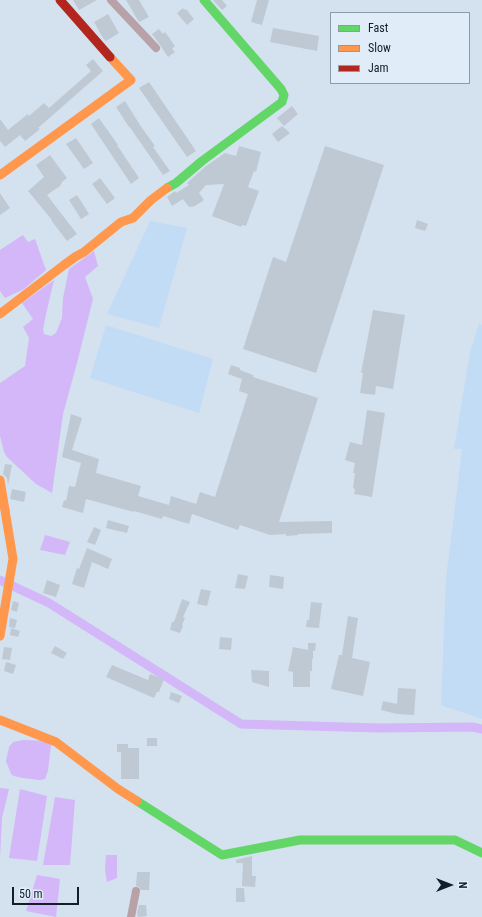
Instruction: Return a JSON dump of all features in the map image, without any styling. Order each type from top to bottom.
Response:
[{"type":"street","points":[[0,175],[131,80],[60,0]]},
{"type":"street","points":[[111,0],[156,48]]},
{"type":"street","points":[[0,314],[75,257],[84,252],[121,222],[133,218],[151,200],[176,183],[202,161],[282,102],[284,95],[281,89],[204,0]]},
{"type":"street","points":[[0,480],[13,559],[0,636]]},
{"type":"street","points":[[0,720],[56,742],[118,789],[222,855],[300,840],[454,840],[482,853]]},
{"type":"street","points":[[131,917],[136,891]]},
{"type":"shaded area","points":[[150,221],[187,228],[159,328],[107,314]]},
{"type":"shaded area","points":[[23,235],[28,242],[35,239],[46,270],[24,289],[5,298],[0,291],[0,250]]},
{"type":"shaded area","points":[[94,251],[98,266],[85,277],[93,299],[63,414],[52,493],[36,484],[7,457],[4,452],[0,436],[0,383],[25,366],[29,338],[23,327],[33,319],[22,303],[54,280],[43,330],[44,334],[51,336],[56,333],[62,318],[63,298],[69,269]]},
{"type":"shaded area","points":[[479,324],[482,325],[482,719],[441,705],[446,579],[462,449],[454,449],[470,352]]},
{"type":"shaded area","points":[[106,325],[213,359],[199,413],[90,378]]},
{"type":"shaded area","points":[[45,535],[70,542],[65,555],[40,550]]},
{"type":"shaded area","points":[[23,740],[49,741],[51,745],[48,771],[45,779],[40,780],[23,778],[11,774],[6,761],[9,747],[13,742]]},
{"type":"shaded area","points":[[0,788],[9,789],[2,818],[0,859]]},
{"type":"shaded area","points":[[20,789],[47,796],[37,861],[9,858]]},
{"type":"shaded area","points":[[55,797],[75,800],[70,865],[43,865]]},
{"type":"shaded area","points":[[106,855],[117,855],[117,878],[107,882],[105,870]]},
{"type":"shaded area","points":[[37,875],[60,879],[56,917],[26,911]]},
{"type":"building","points":[[73,0],[97,0],[79,10]]},
{"type":"building","points":[[126,0],[139,0],[149,17],[139,22]]},
{"type":"building","points":[[213,0],[222,0],[227,6],[222,10]]},
{"type":"building","points":[[257,0],[269,0],[262,25],[251,22]]},
{"type":"building","points":[[183,8],[184,10],[186,9],[194,19],[187,25],[177,13]]},
{"type":"building","points":[[108,14],[119,33],[106,41],[94,22]]},
{"type":"building","points":[[273,28],[319,36],[317,51],[270,42]]},
{"type":"building","points":[[159,29],[163,34],[165,32],[175,46],[172,49],[175,52],[168,57],[152,34]]},
{"type":"building","points":[[93,59],[103,71],[25,141],[20,135],[5,147],[0,141],[0,119],[8,130],[28,114],[29,116],[44,103],[49,108],[91,71],[86,65]]},
{"type":"building","points":[[149,82],[196,151],[187,157],[139,88]]},
{"type":"building","points":[[125,101],[155,146],[153,147],[170,171],[163,175],[116,107]]},
{"type":"building","points":[[292,106],[298,114],[284,126],[277,118]]},
{"type":"building","points":[[99,118],[139,178],[131,184],[91,124]]},
{"type":"building","points":[[282,126],[290,133],[278,142],[272,134]]},
{"type":"building","points":[[76,138],[93,163],[84,169],[66,144]]},
{"type":"building","points":[[239,146],[261,152],[256,172],[254,171],[248,187],[259,191],[246,226],[242,225],[241,227],[212,216],[224,184],[206,185],[199,193],[204,200],[195,206],[189,207],[183,199],[172,206],[167,197],[175,191],[176,193],[189,185],[187,183],[206,166],[225,153],[236,156]]},
{"type":"building","points":[[325,146],[384,165],[316,373],[243,349],[273,257],[286,262]]},
{"type":"building","points":[[50,155],[67,178],[60,186],[47,195],[77,234],[67,241],[28,191],[44,177],[36,165]]},
{"type":"building","points":[[100,178],[115,198],[107,204],[92,184]]},
{"type":"building","points":[[0,193],[10,208],[0,215]]},
{"type":"building","points":[[77,195],[89,214],[81,219],[69,200]]},
{"type":"building","points":[[417,220],[428,224],[425,231],[415,228]]},
{"type":"building","points":[[373,310],[405,315],[393,389],[376,386],[375,395],[360,393],[363,373],[361,373]]},
{"type":"building","points":[[231,365],[253,375],[253,377],[318,398],[279,522],[332,521],[332,533],[298,534],[286,536],[286,534],[270,535],[240,525],[238,530],[192,514],[189,524],[163,516],[162,519],[86,499],[83,513],[62,507],[64,500],[66,501],[69,486],[75,487],[81,463],[62,457],[71,414],[82,418],[72,450],[99,459],[96,473],[141,486],[138,496],[169,505],[171,496],[196,504],[200,492],[215,497],[248,394],[239,391],[242,379],[228,374]]},
{"type":"building","points":[[367,410],[385,413],[372,497],[354,494],[355,489],[353,488],[355,473],[353,473],[355,463],[345,460],[350,442],[362,445]]},
{"type":"building","points":[[5,464],[12,465],[8,485],[7,478],[3,474]]},
{"type":"building","points":[[12,489],[26,492],[24,502],[10,499]]},
{"type":"building","points":[[108,520],[129,526],[127,533],[106,528]]},
{"type":"building","points":[[94,527],[101,530],[95,545],[87,542]]},
{"type":"building","points":[[87,548],[112,559],[108,569],[92,562],[84,588],[72,584],[77,568],[79,569]]},
{"type":"building","points":[[238,574],[248,576],[245,589],[235,588]]},
{"type":"building","points":[[270,575],[284,577],[283,589],[269,587]]},
{"type":"building","points":[[47,580],[60,585],[56,597],[43,593]]},
{"type":"building","points":[[201,589],[211,591],[207,606],[197,604]]},
{"type":"building","points":[[182,599],[190,602],[183,617],[185,618],[180,633],[170,630]]},
{"type":"building","points":[[13,601],[19,603],[17,612],[11,610]]},
{"type":"building","points":[[311,602],[322,603],[319,628],[306,627],[307,620],[309,620]]},
{"type":"building","points":[[348,616],[358,618],[352,658],[370,662],[363,696],[331,689],[339,655],[342,655]]},
{"type":"building","points":[[10,618],[17,620],[15,628],[9,627]]},
{"type":"building","points":[[11,628],[20,631],[18,637],[10,635]]},
{"type":"building","points":[[220,637],[232,638],[231,650],[219,649]]},
{"type":"building","points":[[308,643],[316,643],[315,651],[313,651],[312,671],[310,671],[310,687],[293,687],[293,672],[288,671],[293,647],[308,650]]},
{"type":"building","points":[[55,646],[67,653],[63,659],[51,653]]},
{"type":"building","points":[[4,647],[12,648],[10,660],[2,659]]},
{"type":"building","points":[[6,662],[16,665],[13,674],[4,671]]},
{"type":"building","points":[[112,665],[148,680],[150,674],[164,679],[159,692],[157,692],[154,698],[106,677]]},
{"type":"building","points":[[251,670],[269,671],[269,687],[252,682]]},
{"type":"building","points":[[398,688],[416,689],[414,715],[397,714],[381,710],[383,701],[397,704]]},
{"type":"building","points":[[171,692],[182,696],[179,703],[169,699]]},
{"type":"building","points":[[147,738],[157,738],[157,746],[147,746]]},
{"type":"building","points":[[117,744],[128,744],[128,748],[139,748],[139,779],[121,779],[121,752],[117,752]]},
{"type":"building","points":[[252,856],[252,876],[256,876],[255,887],[242,886],[243,863],[236,863],[236,860]]},
{"type":"building","points":[[137,872],[150,872],[149,890],[141,890],[136,886]]},
{"type":"building","points":[[236,888],[244,888],[245,902],[236,902]]},
{"type":"building","points":[[139,905],[146,905],[147,916],[138,917],[137,913]]},
{"type":"waterway","points":[[0,580],[49,603],[241,724],[379,728],[473,727],[482,729]]},
{"type":"traffic: fast","points":[[167,188],[176,183],[202,161],[282,102],[284,95],[281,89],[204,0]]},
{"type":"traffic: fast","points":[[137,801],[222,855],[300,840],[455,840],[482,853]]},
{"type":"traffic: slow","points":[[0,175],[131,80],[110,57]]},
{"type":"traffic: slow","points":[[0,314],[64,265],[84,252],[121,222],[133,218],[151,200],[167,188]]},
{"type":"traffic: slow","points":[[0,480],[13,559],[0,636]]},
{"type":"traffic: slow","points":[[0,720],[56,742],[118,789],[137,801]]},
{"type":"traffic: jam","points":[[60,0],[110,57]]}]
